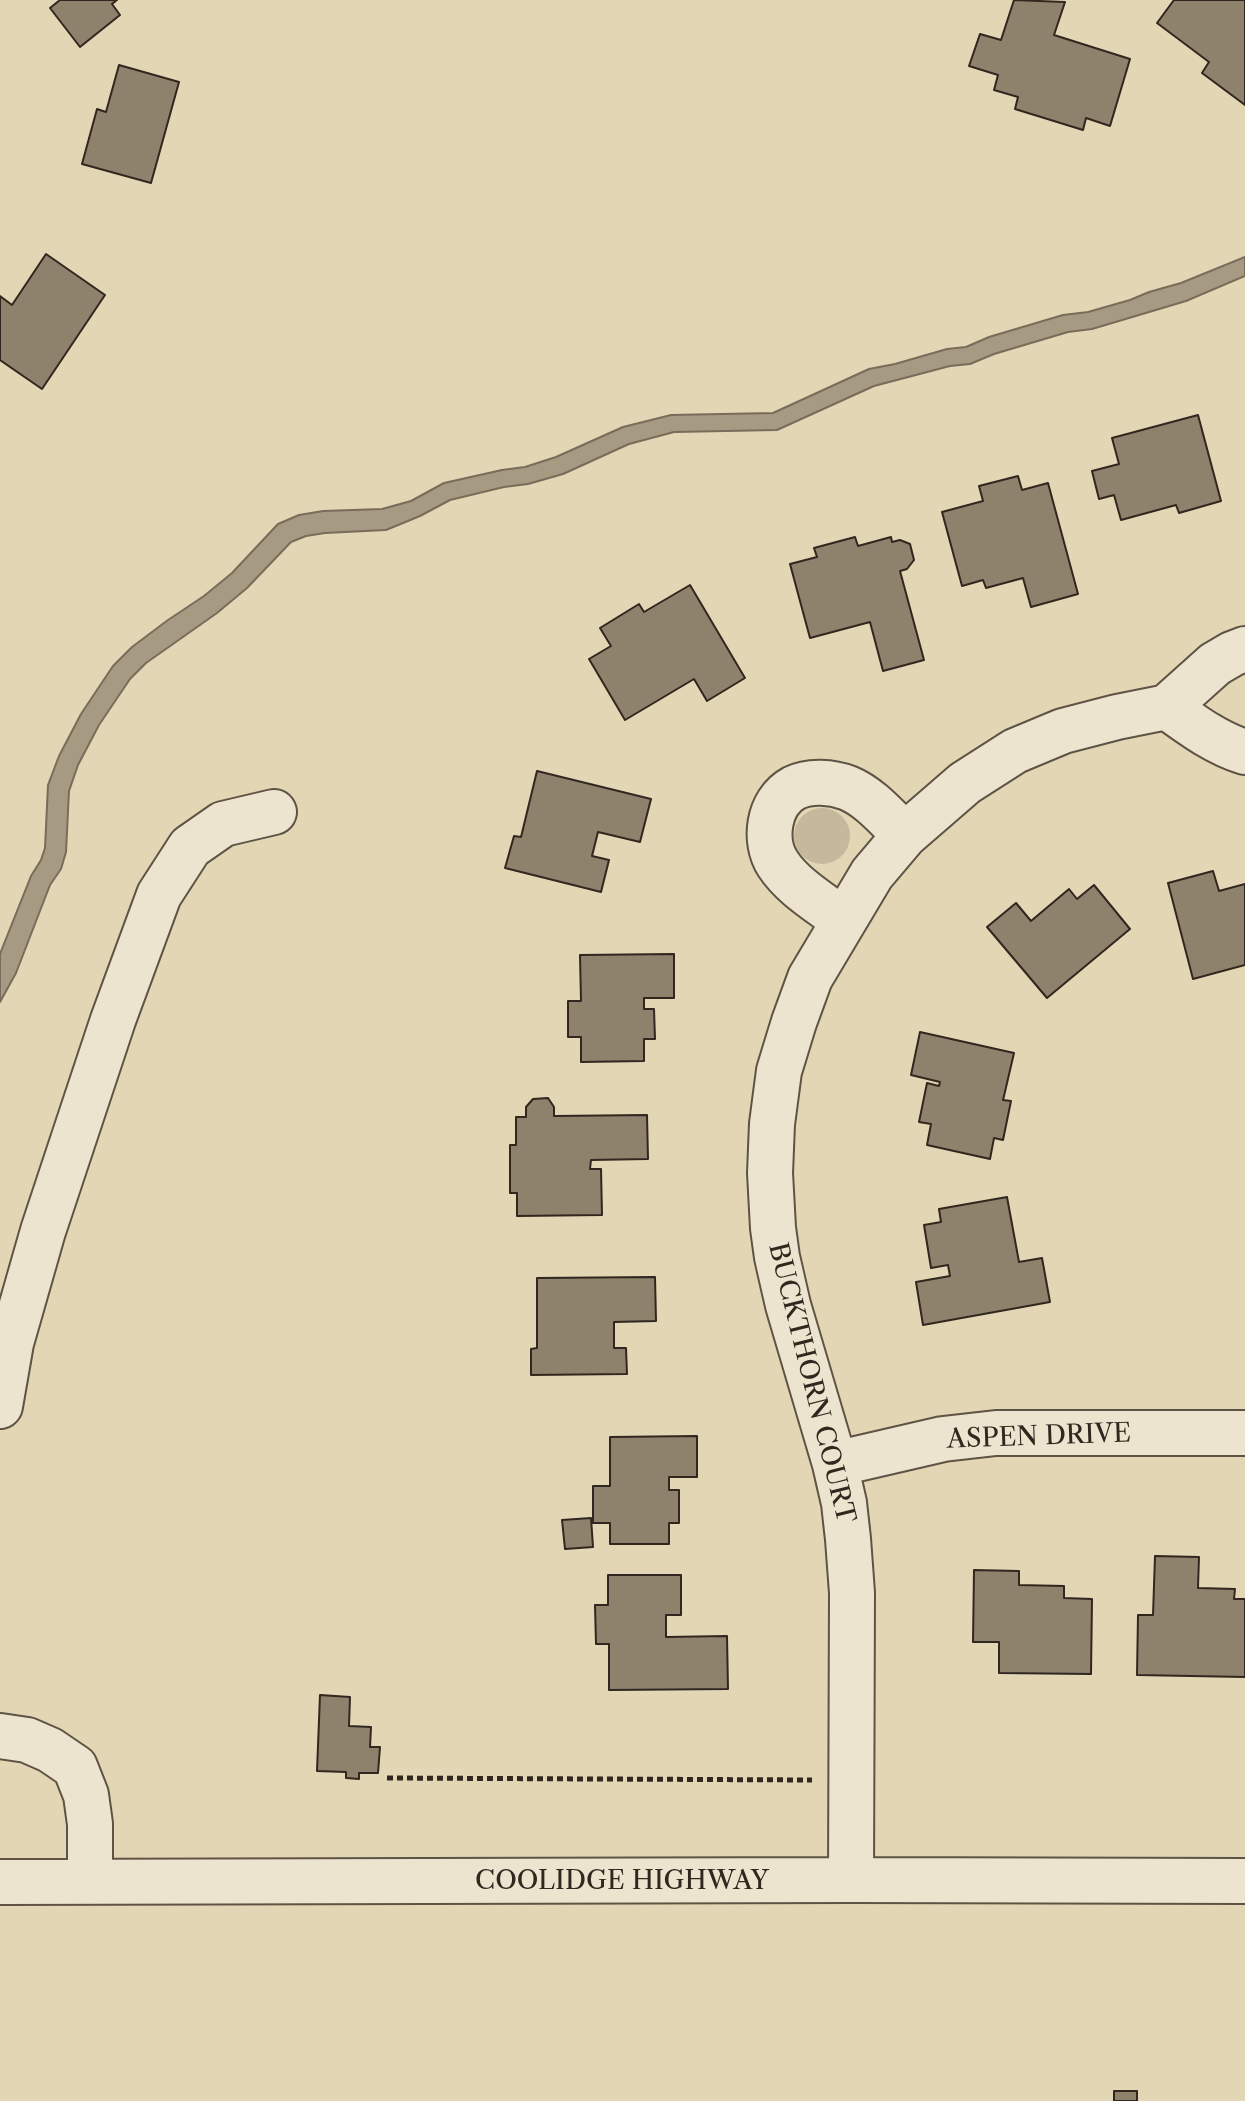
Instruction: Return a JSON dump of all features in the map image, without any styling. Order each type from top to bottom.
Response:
[{"type":"street","points":[[1245,649],[1215,664],[1167,707],[1196,728],[1245,752]]},
{"type":"street","name":"BUCKTHORN COURT","points":[[851,1880],[852,1593],[845,1515],[835,1464],[777,1257],[770,1173],[779,1071],[810,978],[872,874],[905,835],[965,783],[1015,751],[1063,731],[1167,707]]},
{"type":"street","points":[[843,920],[786,876],[776,861],[769,844],[771,821],[779,803],[792,789],[813,783],[832,784],[851,789],[905,835]]},
{"type":"street","points":[[0,1406],[11,1343],[43,1231],[113,1020],[159,895],[190,847],[223,824],[274,812]]},
{"type":"street","name":"ASPEN DRIVE","points":[[835,1464],[943,1439],[996,1433],[1245,1433]]},
{"type":"street","points":[[0,1736],[27,1740],[50,1750],[75,1767],[86,1795],[90,1824],[90,1882]]},
{"type":"street","name":"COOLIDGE HIGHWAY","points":[[0,1882],[1245,1881]]},
{"type":"path","points":[[387,1778],[825,1780]]},
{"type":"shaded area","points":[[1245,257],[1245,276],[1186,301],[1092,329],[1068,332],[970,364],[950,366],[874,386],[777,430],[674,432],[629,444],[563,474],[450,500],[386,530],[325,533],[291,542],[247,588],[146,663],[130,679],[99,725],[78,765],[69,791],[66,852],[61,869],[50,885],[16,973],[0,1002],[0,954],[31,876],[41,860],[45,848],[48,785],[81,714],[113,666],[132,647],[232,573],[278,524],[299,515],[382,509],[411,501],[444,483],[525,467],[556,457],[623,427],[671,415],[773,413],[869,369],[966,347],[1063,315],[1088,312],[1130,300]]},
{"type":"shaded area","points":[[822,808],[842,816],[850,836],[842,856],[822,864],[802,856],[794,836],[802,816]]},
{"type":"building","points":[[60,0],[117,0],[112,4],[120,15],[80,47],[50,8]]},
{"type":"building","points":[[1014,0],[1065,2],[1054,35],[1130,59],[1110,126],[1086,118],[1083,130],[1015,109],[1018,97],[994,90],[998,75],[969,66],[980,34],[1001,40]]},
{"type":"building","points":[[1174,0],[1245,0],[1245,105],[1202,73],[1209,62],[1157,23]]},
{"type":"building","points":[[119,65],[179,82],[151,183],[82,164],[97,109],[106,112]]},
{"type":"building","points":[[46,254],[105,295],[42,389],[0,360],[0,296],[12,305]]},
{"type":"building","points":[[1198,415],[1221,501],[1179,513],[1176,505],[1121,520],[1114,495],[1099,499],[1092,471],[1119,464],[1112,438]]},
{"type":"building","points":[[1018,476],[1022,490],[1048,483],[1078,594],[1031,607],[1023,578],[986,588],[983,580],[962,586],[942,512],[983,501],[979,486]]},
{"type":"building","points":[[855,537],[858,546],[891,537],[892,542],[900,540],[910,544],[914,560],[907,569],[900,571],[924,660],[883,671],[870,622],[810,638],[790,564],[817,557],[814,548]]},
{"type":"building","points":[[690,585],[745,678],[707,701],[694,679],[625,720],[589,659],[611,646],[600,628],[639,604],[644,612]]},
{"type":"building","points":[[537,771],[651,799],[640,842],[598,832],[592,856],[609,860],[601,892],[505,868],[514,836],[521,837]]},
{"type":"building","points":[[1213,871],[1219,891],[1245,884],[1245,965],[1193,979],[1168,883]]},
{"type":"building","points":[[1094,885],[1130,929],[1047,998],[987,927],[1016,903],[1031,921],[1069,889],[1077,899]]},
{"type":"building","points":[[674,954],[674,998],[644,998],[644,1009],[654,1009],[655,1039],[644,1039],[644,1061],[581,1062],[581,1037],[568,1037],[568,1001],[581,1001],[580,955]]},
{"type":"building","points":[[920,1032],[1014,1053],[1003,1100],[1011,1101],[1003,1140],[994,1138],[990,1159],[927,1145],[931,1124],[919,1122],[927,1083],[939,1086],[940,1082],[911,1075]]},
{"type":"building","points":[[548,1098],[554,1107],[554,1116],[647,1115],[648,1159],[591,1160],[590,1169],[601,1169],[602,1215],[517,1216],[517,1193],[510,1193],[510,1145],[516,1145],[516,1117],[526,1117],[526,1107],[533,1099]]},
{"type":"building","points":[[1007,1197],[1019,1262],[1042,1258],[1050,1302],[923,1325],[916,1282],[950,1276],[948,1265],[931,1268],[924,1225],[941,1222],[939,1209]]},
{"type":"building","points":[[655,1277],[656,1321],[614,1322],[614,1348],[626,1348],[627,1374],[531,1375],[531,1349],[537,1348],[537,1278]]},
{"type":"building","points":[[697,1436],[697,1477],[669,1477],[669,1490],[679,1490],[679,1523],[669,1523],[669,1544],[610,1544],[610,1523],[593,1523],[593,1486],[610,1486],[610,1437]]},
{"type":"building","points":[[591,1518],[593,1547],[565,1549],[562,1520]]},
{"type":"building","points":[[1155,1556],[1199,1557],[1198,1588],[1235,1589],[1234,1599],[1245,1599],[1245,1677],[1137,1675],[1138,1615],[1153,1615]]},
{"type":"building","points":[[974,1570],[1019,1571],[1019,1585],[1064,1586],[1064,1598],[1092,1599],[1091,1674],[999,1673],[999,1642],[973,1642]]},
{"type":"building","points":[[608,1575],[681,1575],[681,1615],[666,1615],[666,1637],[727,1636],[728,1689],[609,1690],[609,1644],[596,1644],[595,1605],[608,1605]]},
{"type":"building","points":[[320,1695],[350,1697],[349,1726],[371,1727],[370,1747],[380,1747],[378,1773],[359,1773],[359,1779],[346,1778],[346,1772],[317,1771]]},
{"type":"building","points":[[1114,2091],[1137,2091],[1137,2101],[1114,2101]]}]
